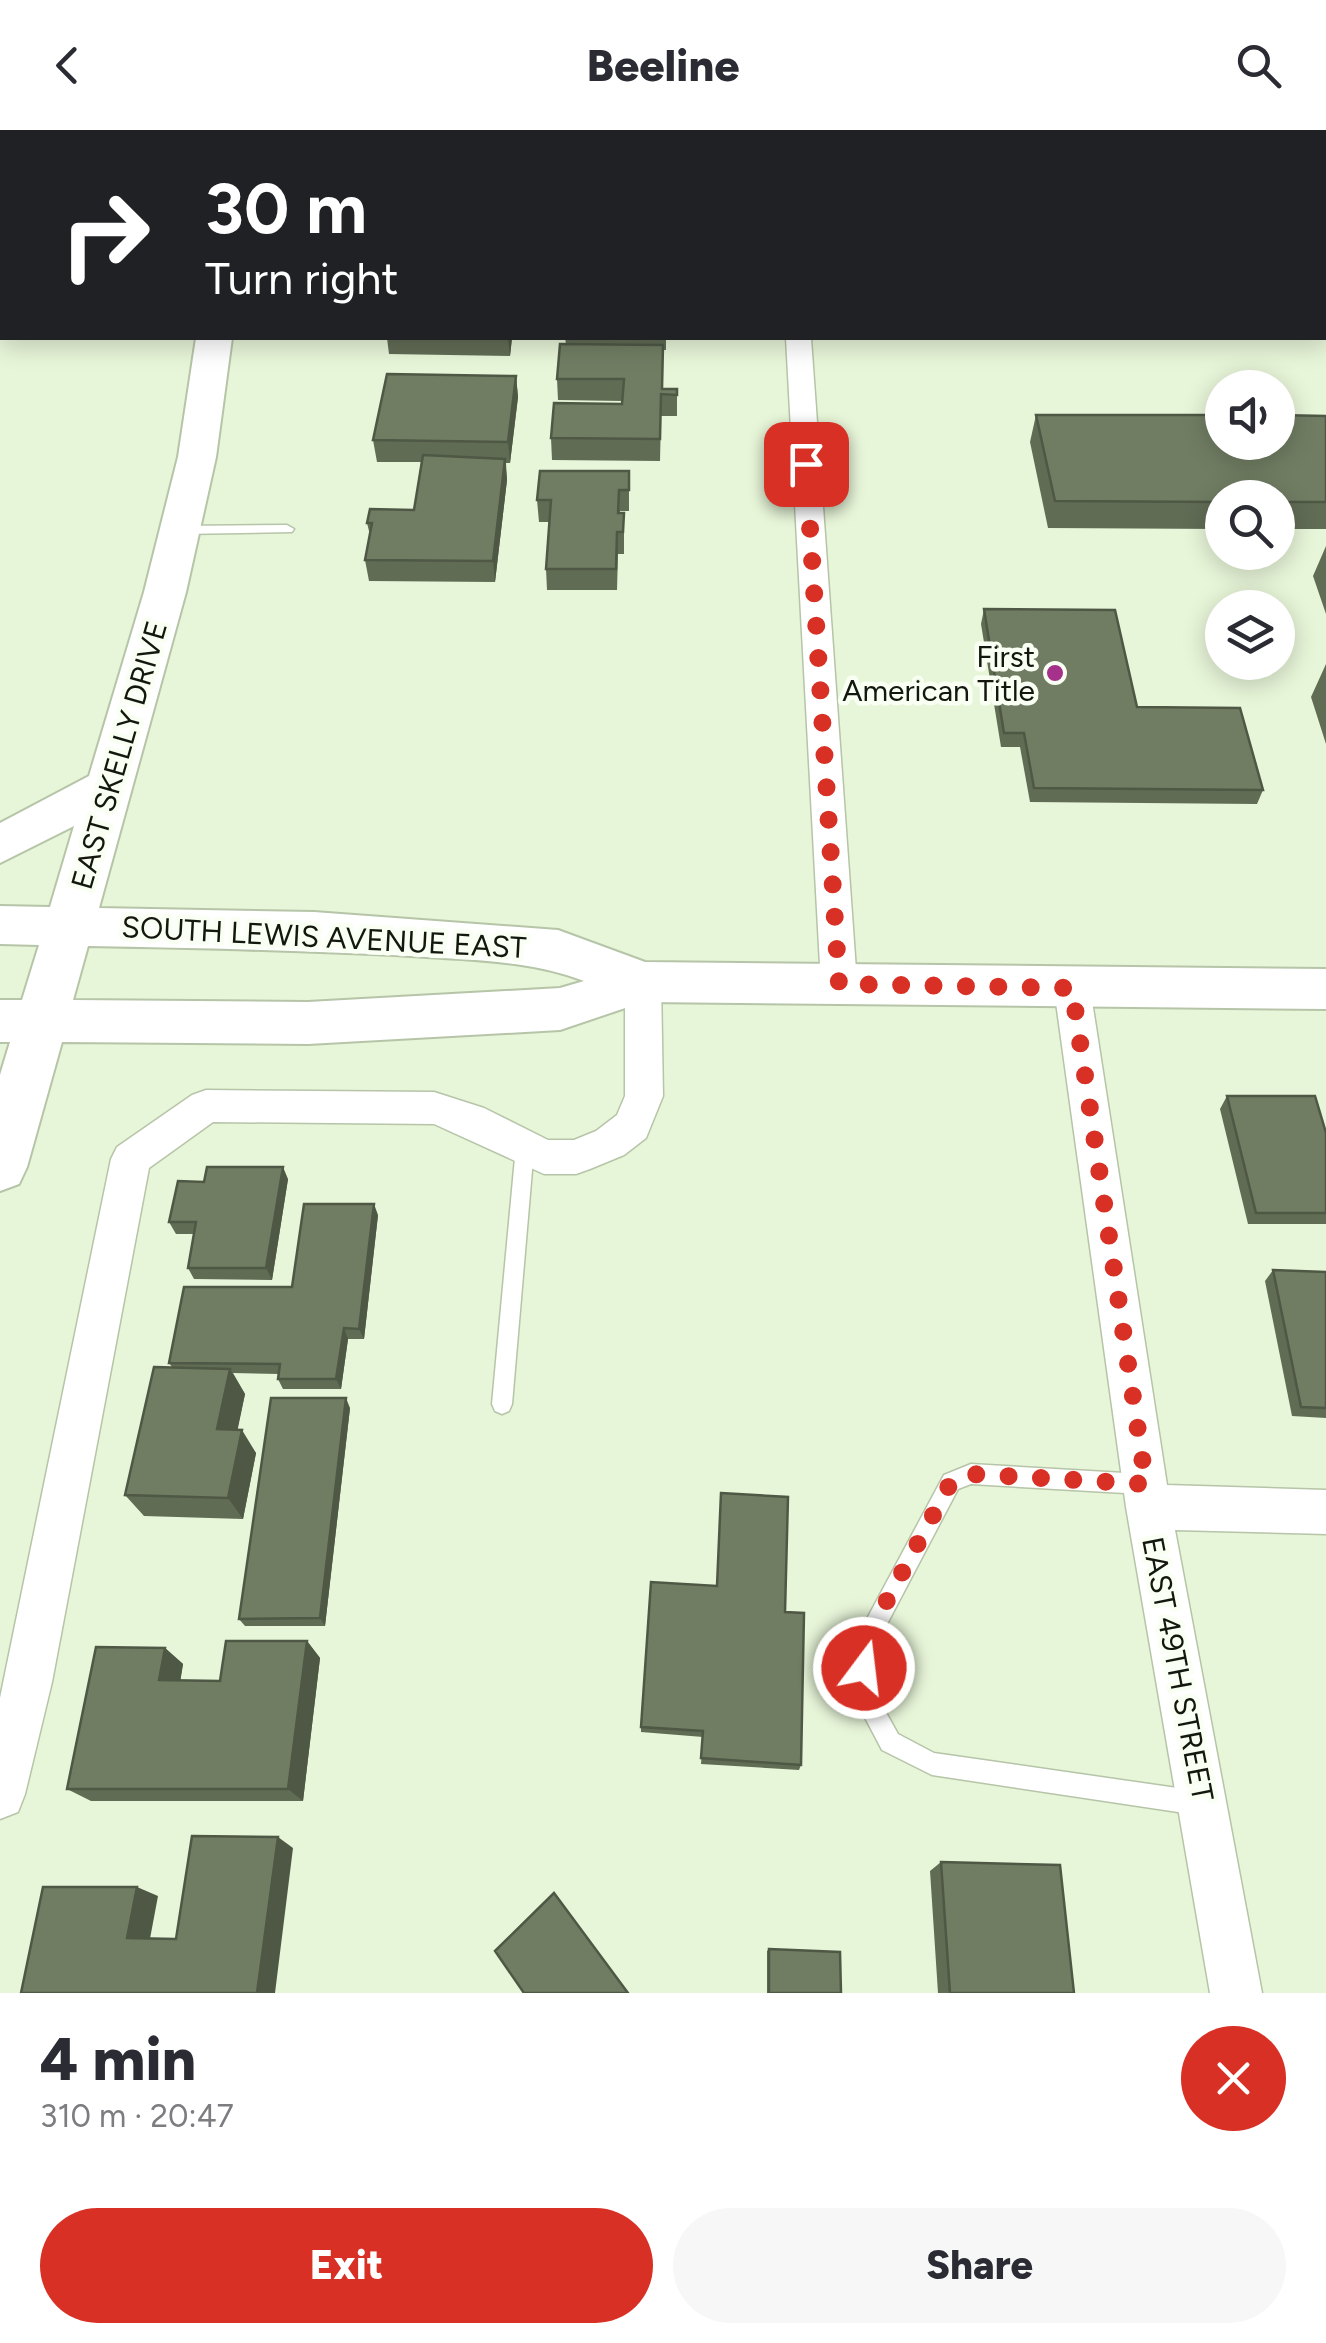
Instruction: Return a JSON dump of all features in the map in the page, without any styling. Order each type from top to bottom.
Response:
[{"type":"main road","name":"EAST SKELLY DRIVE","points":[[0,1167],[22,1021],[70,925],[181,530],[197,457],[214,340]]},
{"type":"main road","points":[[0,845],[111,785]]},
{"type":"main road","name":"SOUTH LEWIS AVENUE EAST","points":[[0,925],[446,939],[558,950],[643,982]]},
{"type":"main road","name":"SOUTH LEWIS AVENUE EAST","points":[[22,1021],[308,1022],[560,1009],[643,982],[1326,989]]},
{"type":"street","points":[[798,340],[839,984]]},
{"type":"street","points":[[3,1771],[32,1663],[131,1160],[206,1106],[434,1108],[470,1120],[544,1157],[576,1156],[610,1143],[632,1126],[644,1096],[643,982]]},
{"type":"street","name":"EAST 49TH STREET","points":[[1072,988],[1147,1495],[1236,1993]]},
{"type":"street","points":[[1147,1495],[1326,1512]]},
{"type":"lane","points":[[181,530],[287,529]]},
{"type":"lane","points":[[502,1404],[525,1147]]},
{"type":"lane","points":[[1147,1495],[971,1474],[951,1482],[864,1643],[862,1694],[890,1742],[932,1764],[1204,1804]]},
{"type":"building","points":[[560,344],[663,345],[662,389],[677,389],[677,395],[661,394],[660,439],[551,438],[554,403],[622,404],[624,379],[557,379]]},
{"type":"building","points":[[387,374],[516,376],[508,442],[373,440]]},
{"type":"building","points":[[1036,415],[1205,415],[1205,460],[1295,460],[1295,415],[1326,416],[1326,502],[1295,502],[1295,480],[1205,480],[1205,502],[1055,501]]},
{"type":"building","points":[[423,455],[505,459],[493,561],[365,560],[372,523],[367,523],[370,509],[414,510]]},
{"type":"building","points":[[540,471],[629,471],[629,490],[619,490],[618,513],[624,513],[623,532],[617,532],[616,569],[546,569],[551,500],[537,500]]},
{"type":"building","name":"First American Title","points":[[984,609],[1115,610],[1137,707],[1240,708],[1263,790],[1034,788],[1024,733],[1004,733]]},
{"type":"building","points":[[1227,1096],[1315,1096],[1326,1133],[1326,1213],[1256,1213]]},
{"type":"building","points":[[207,1167],[283,1167],[266,1268],[188,1268],[196,1222],[169,1222],[178,1181],[204,1182]]},
{"type":"building","points":[[304,1204],[374,1204],[359,1329],[344,1328],[336,1379],[278,1379],[280,1364],[169,1363],[184,1287],[292,1287]]},
{"type":"building","points":[[1273,1270],[1326,1272],[1326,1408],[1301,1407]]},
{"type":"building","points":[[154,1367],[230,1369],[217,1429],[242,1430],[228,1498],[125,1495]]},
{"type":"building","points":[[271,1398],[346,1398],[320,1618],[239,1619]]},
{"type":"building","points":[[721,1493],[788,1497],[785,1612],[804,1613],[801,1765],[701,1758],[703,1731],[641,1727],[651,1582],[717,1586]]},
{"type":"building","points":[[226,1641],[307,1641],[288,1789],[67,1789],[96,1647],[165,1648],[159,1680],[220,1681]]},
{"type":"building","points":[[192,1836],[278,1837],[257,1993],[21,1993],[43,1887],[137,1887],[127,1938],[176,1939]]},
{"type":"building","points":[[941,1862],[1060,1865],[1074,1993],[950,1993]]},
{"type":"building","points":[[554,1893],[628,1993],[524,1993],[495,1951]]},
{"type":"building","points":[[769,1949],[840,1952],[841,1993],[769,1993]]},
{"type":"place","name":"First American Title","points":[[1055,673]]},
{"type":"route","points":[[806,464],[839,984],[1072,988],[1146,1484],[971,1474],[951,1482],[864,1643],[864,1668]]}]
